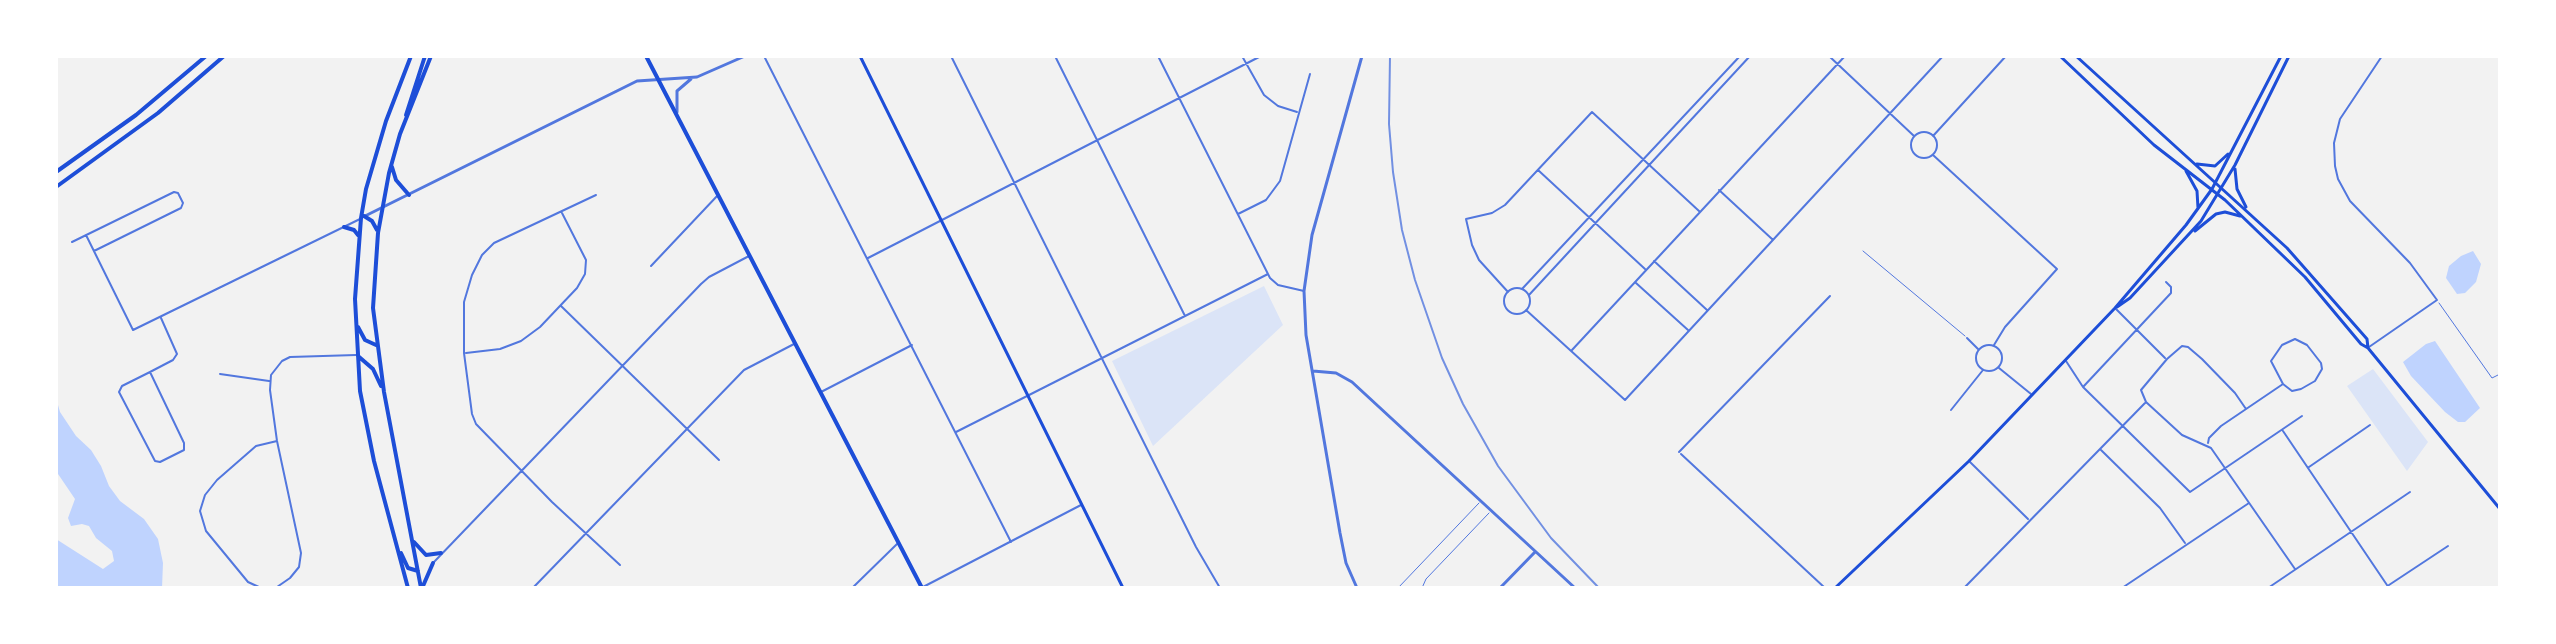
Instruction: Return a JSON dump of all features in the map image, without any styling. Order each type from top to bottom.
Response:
[{"type":"main road","points":[[56,172],[153,102],[206,56]]},
{"type":"main road","points":[[56,187],[158,113],[224,56]]},
{"type":"main road","points":[[408,588],[368,435],[359,384],[355,321],[359,239],[373,161],[411,56]]},
{"type":"main road","points":[[404,125],[407,105],[425,56]]},
{"type":"main road","points":[[422,588],[384,392],[373,308],[378,233],[391,164],[431,56]]},
{"type":"main road","points":[[646,56],[922,588]]},
{"type":"main road","points":[[860,56],[1123,588]]},
{"type":"main road","points":[[2060,56],[2154,145],[2212,189],[2305,277],[2361,344],[2368,348],[2500,509]]},
{"type":"main road","points":[[2076,56],[2247,210],[2309,271],[2367,339],[2368,348]]},
{"type":"main road","points":[[1835,588],[1969,461],[2115,308],[2194,215],[2212,189],[2281,56]]},
{"type":"main road","points":[[2186,239],[2223,188],[2289,56]]},
{"type":"main road","points":[[2192,162],[2215,166],[2233,148]]},
{"type":"main road","points":[[391,164],[396,180],[409,195]]},
{"type":"main road","points":[[2235,165],[2237,189],[2247,210]]},
{"type":"main road","points":[[2184,167],[2198,194],[2199,203],[2194,215]]},
{"type":"main road","points":[[2115,308],[2127,301],[2186,239],[2216,214],[2229,212],[2243,218]]},
{"type":"main road","points":[[363,217],[372,221],[378,233]]},
{"type":"main road","points":[[344,227],[354,230],[359,239]]},
{"type":"main road","points":[[355,321],[365,340],[376,345]]},
{"type":"main road","points":[[357,355],[373,369],[384,392]]},
{"type":"main road","points":[[394,536],[408,568],[418,571]]},
{"type":"main road","points":[[412,539],[426,555],[441,553]]},
{"type":"main road","points":[[422,588],[433,563]]},
{"type":"street","points":[[86,235],[133,330],[632,84],[645,79],[692,78],[745,56]]},
{"type":"street","points":[[764,56],[1011,542]]},
{"type":"street","points":[[951,56],[1196,547],[1220,588]]},
{"type":"street","points":[[1055,56],[1186,316]]},
{"type":"street","points":[[1158,56],[1268,274],[1278,285],[1304,291]]},
{"type":"street","points":[[1242,56],[1264,95],[1278,106],[1299,112]]},
{"type":"street","points":[[867,259],[1261,56]]},
{"type":"street","points":[[1357,588],[1346,563],[1340,533],[1306,335],[1304,291],[1312,235],[1362,56]]},
{"type":"street","points":[[1522,289],[1740,56]]},
{"type":"street","points":[[1529,295],[1750,56]]},
{"type":"street","points":[[1829,56],[1914,136]]},
{"type":"street","points":[[1572,351],[1845,56]]},
{"type":"street","points":[[1526,310],[1625,400],[1943,56]]},
{"type":"street","points":[[1933,136],[2006,56]]},
{"type":"street","points":[[2368,348],[2437,300],[2410,263],[2350,201],[2335,166],[2334,143],[2340,119],[2382,56]]},
{"type":"street","points":[[1238,214],[1266,200],[1280,181],[1310,74]]},
{"type":"street","points":[[677,116],[677,91],[692,78]]},
{"type":"street","points":[[1695,104],[1700,109]]},
{"type":"street","points":[[1508,292],[1479,260],[1466,219],[1498,210],[1592,112],[1699,211]]},
{"type":"street","points":[[1922,132],[1933,136],[1937,147],[1933,155],[1926,159],[1914,155],[1910,143],[1914,136],[1922,132]]},
{"type":"street","points":[[1933,155],[2057,269],[2005,327],[1994,345]]},
{"type":"street","points":[[1537,170],[1646,270]]},
{"type":"street","points":[[1719,190],[1773,240]]},
{"type":"street","points":[[72,242],[174,192],[178,193],[183,203],[181,208],[93,251]]},
{"type":"street","points":[[651,266],[719,194]]},
{"type":"street","points":[[596,195],[494,243],[482,255],[464,302],[464,353],[476,424],[620,565]]},
{"type":"street","points":[[464,353],[500,349],[521,341],[540,327],[582,281],[586,267],[583,251],[562,211]]},
{"type":"street","points":[[418,571],[433,563],[706,280],[751,255]]},
{"type":"street","points":[[1654,261],[1708,311]]},
{"type":"street","points":[[955,433],[1268,274]]},
{"type":"street","points":[[1636,282],[1689,331]]},
{"type":"street","points":[[2083,387],[2171,293],[2171,287],[2166,282]]},
{"type":"street","points":[[1522,289],[1529,295],[1526,310],[1516,313],[1508,310],[1505,302],[1508,292],[1522,289]]},
{"type":"street","points":[[1825,588],[1680,453],[1830,296]]},
{"type":"street","points":[[561,306],[719,460]]},
{"type":"street","points":[[2115,308],[2167,359]]},
{"type":"street","points":[[150,372],[184,443],[184,450],[160,462],[155,461],[119,392],[122,386],[173,360],[177,354],[161,317]]},
{"type":"street","points":[[1967,338],[1979,349]]},
{"type":"street","points":[[2295,339],[2301,340],[2321,363],[2320,376],[2301,389],[2292,391],[2283,384],[2274,372],[2271,361],[2282,345],[2295,339]]},
{"type":"street","points":[[533,588],[747,368],[795,343]]},
{"type":"street","points":[[820,393],[912,345]]},
{"type":"street","points":[[1994,345],[2002,355],[1998,367],[1983,369],[1976,359],[1979,349],[1994,345]]},
{"type":"street","points":[[2246,409],[2235,393],[2188,347],[2178,348],[2141,390],[2146,402],[2182,435],[2207,445],[2295,569]]},
{"type":"street","points":[[277,441],[256,446],[217,480],[205,495],[200,511],[206,531],[248,582],[261,588],[284,583],[295,573],[300,560],[269,381],[275,367],[290,357],[357,355]]},
{"type":"street","points":[[2065,360],[2083,387],[2190,492],[2302,416]]},
{"type":"street","points":[[1998,367],[2032,395]]},
{"type":"street","points":[[1951,410],[1983,369]]},
{"type":"street","points":[[1313,371],[1336,373],[1352,382],[1575,588]]},
{"type":"street","points":[[220,374],[269,381]]},
{"type":"street","points":[[2207,445],[2211,436],[2283,384]]},
{"type":"street","points":[[1967,587],[2146,402]]},
{"type":"street","points":[[2308,468],[2370,425]]},
{"type":"street","points":[[2282,430],[2388,587],[2448,546]]},
{"type":"street","points":[[2100,449],[2160,508],[2185,544]]},
{"type":"street","points":[[1969,461],[2030,521]]},
{"type":"street","points":[[2268,588],[2410,492]]},
{"type":"street","points":[[2122,588],[2250,502]]},
{"type":"street","points":[[922,588],[1081,505]]},
{"type":"street","points":[[852,588],[898,543]]},
{"type":"street","points":[[1500,588],[1535,552]]},
{"type":"lane","points":[[1863,251],[1967,338]]},
{"type":"lane","points":[[2437,300],[2492,378],[2500,374]]},
{"type":"lane","points":[[1398,588],[1480,501]]},
{"type":"lane","points":[[1422,588],[1426,579],[1491,511]]},
{"type":"shaded area","points":[[1264,286],[1283,325],[1153,446],[1112,361]]},
{"type":"shaded area","points":[[2373,369],[2428,442],[2407,471],[2347,386]]},
{"type":"water","points":[[2473,251],[2481,264],[2476,282],[2465,293],[2457,294],[2446,278],[2449,266]]},
{"type":"water","points":[[2435,341],[2480,408],[2465,422],[2458,422],[2445,412],[2411,376],[2403,362],[2426,344]]},
{"type":"water","points":[[56,398],[60,412],[76,436],[91,450],[109,486],[120,501],[144,519],[158,539],[163,563],[162,588],[56,588],[56,539],[103,569],[114,561],[112,551],[96,538],[89,526],[71,526],[68,518],[75,499],[56,471]]},
{"type":"railway","points":[[1390,56],[1389,124],[1402,230],[1415,280],[1442,358],[1463,404],[1498,466],[1551,538],[1599,588]]}]
